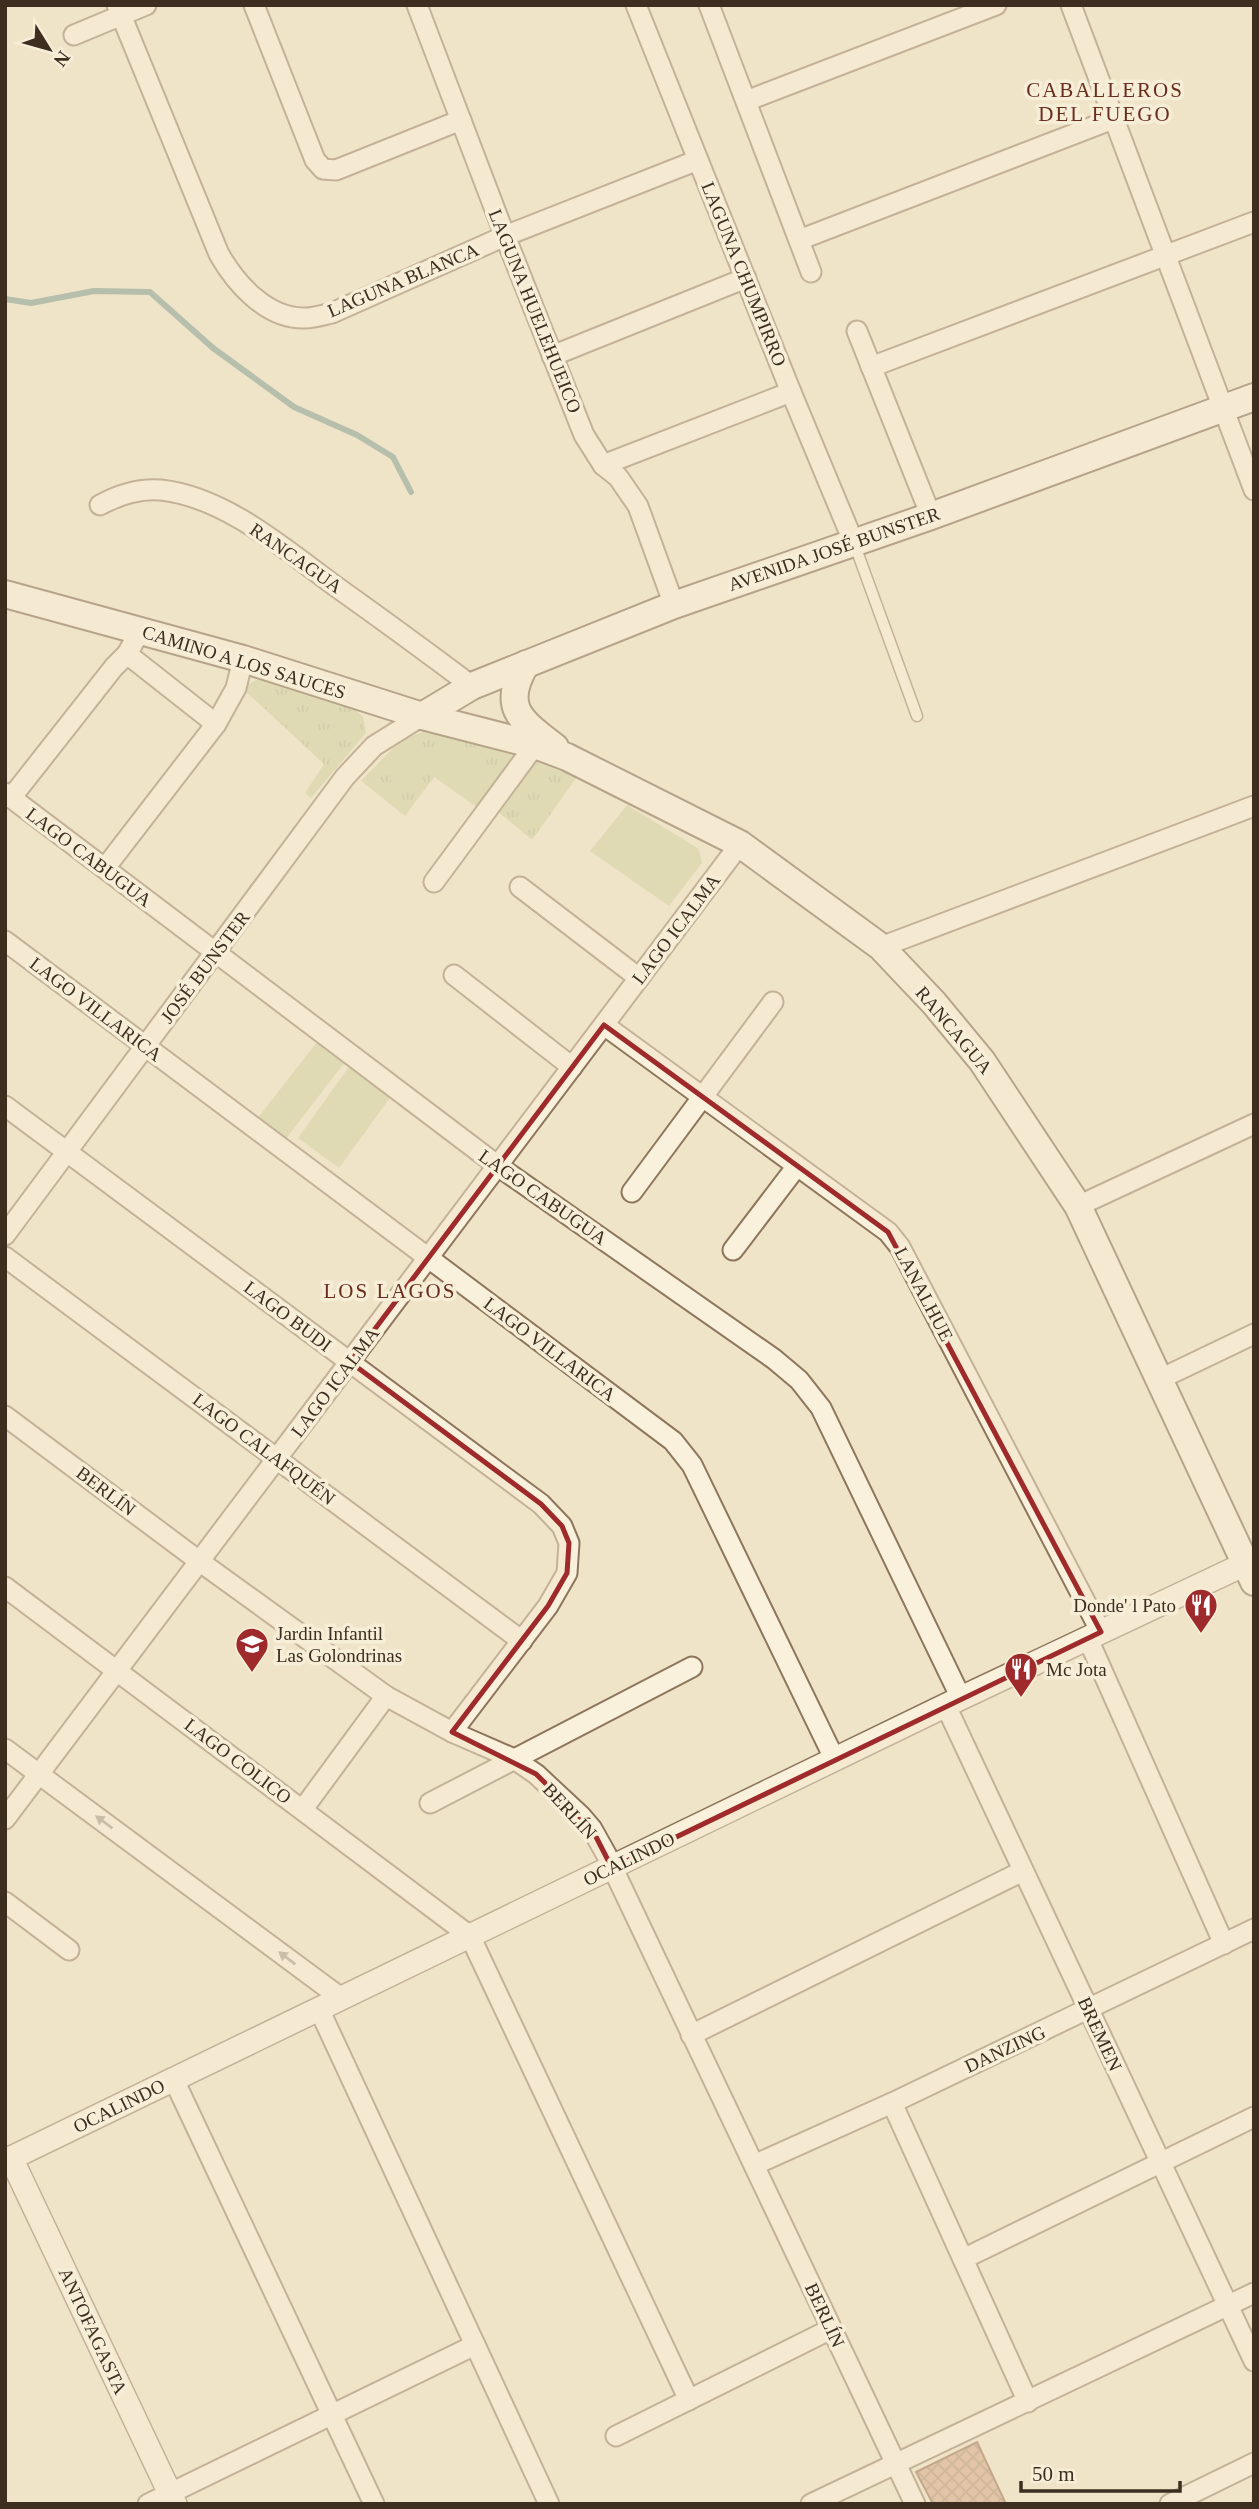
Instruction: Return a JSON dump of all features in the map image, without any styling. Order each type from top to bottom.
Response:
[{"type":"main road","name":"AVENIDA JOSÉ BUNSTER","points":[[422,716],[472,685],[674,605],[931,516],[1254,397]]},
{"type":"main road","name":"CAMINO A LOS SAUCES","points":[[5,594],[66,611],[127,651],[243,659],[422,716]]},
{"type":"main road","points":[[526,664],[515,682],[514,704],[532,730],[567,757]]},
{"type":"main road","name":"RANCAGUA","points":[[422,716],[535,745],[567,757],[740,844],[881,947],[934,1003],[982,1060],[1078,1206],[1158,1380],[1251,1568]]},
{"type":"street","points":[[74,35],[119,10],[146,5]]},
{"type":"street","points":[[254,5],[315,160],[323,169],[335,170],[461,120]]},
{"type":"street","name":"LAGUNA HUELEHUEICO","points":[[417,5],[584,435],[603,466],[618,477],[638,506],[674,605]]},
{"type":"street","name":"LAGUNA CHUMPIRRO","points":[[636,5],[853,541]]},
{"type":"street","points":[[709,5],[811,272]]},
{"type":"street","points":[[746,102],[996,5]]},
{"type":"street","points":[[1071,5],[1254,490]]},
{"type":"street","name":"LAGUNA BLANCA","points":[[119,10],[219,254],[235,278],[266,306],[278,312],[304,318],[332,313],[505,236],[698,160]]},
{"type":"street","points":[[799,240],[1114,119]]},
{"type":"street","points":[[871,367],[1254,222]]},
{"type":"street","points":[[552,356],[746,278]]},
{"type":"street","points":[[857,331],[931,516]]},
{"type":"street","points":[[603,466],[791,392]]},
{"type":"street","name":"RANCAGUA","points":[[100,505],[130,492],[155,490],[191,497],[222,510],[262,532],[472,685]]},
{"type":"street","points":[[8,795],[127,651],[216,724]]},
{"type":"street","points":[[105,868],[216,724],[236,688],[243,659]]},
{"type":"street","name":"JOSÉ BUNSTER","points":[[5,1235],[358,761],[374,746],[422,716]]},
{"type":"street","points":[[434,882],[535,745]]},
{"type":"street","name":"LAGO CABUGUA","points":[[8,795],[498,1166],[774,1359],[799,1380],[821,1408],[953,1702]]},
{"type":"street","points":[[881,947],[1254,806]]},
{"type":"street","name":"LAGO ICALMA","points":[[5,1819],[740,844]]},
{"type":"street","points":[[520,887],[639,978]]},
{"type":"street","name":"LAGO VILLARICA","points":[[5,941],[678,1447],[692,1465],[835,1760]]},
{"type":"street","points":[[454,975],[572,1067]]},
{"type":"street","points":[[632,1192],[772,1002]]},
{"type":"street","name":"LANALHUE","points":[[604,1025],[888,1232],[900,1247],[1095,1636],[1224,1944]]},
{"type":"street","name":"LAGO BUDI","points":[[5,1106],[541,1504],[562,1526],[569,1542],[567,1573],[548,1606],[522,1641]]},
{"type":"street","points":[[1078,1206],[1252,1130]]},
{"type":"street","points":[[733,1250],[797,1166]]},
{"type":"street","name":"LAGO CALAFQUÉN","points":[[5,1257],[522,1641]]},
{"type":"street","points":[[1158,1380],[1254,1334]]},
{"type":"street","name":"BERLÍN","points":[[5,1416],[386,1696],[452,1732],[514,1759],[536,1774],[581,1816],[600,1841],[915,2504]]},
{"type":"street","name":"OCALINDO","points":[[8,2159],[953,1702],[1251,1568]]},
{"type":"street","name":"LAGO COLICO","points":[[5,1587],[470,1936]]},
{"type":"street","points":[[452,1732],[522,1641]]},
{"type":"street","points":[[430,1803],[692,1667]]},
{"type":"street","points":[[303,1809],[386,1696]]},
{"type":"street","name":"BREMEN","points":[[953,1702],[1023,1871],[1254,2361]]},
{"type":"street","points":[[5,1749],[341,1998]]},
{"type":"street","points":[[691,2035],[1023,1871]]},
{"type":"street","points":[[5,1902],[69,1950]]},
{"type":"street","name":"DANZING","points":[[754,2165],[1254,1930]]},
{"type":"street","points":[[470,1936],[689,2400]]},
{"type":"street","points":[[319,2009],[549,2504]]},
{"type":"street","points":[[174,2080],[374,2504]]},
{"type":"street","points":[[892,2102],[1028,2402]]},
{"type":"street","points":[[963,2259],[1254,2117]]},
{"type":"street","name":"ANTOFAGASTA","points":[[8,2159],[172,2498]]},
{"type":"street","points":[[811,2504],[1254,2293]]},
{"type":"street","points":[[616,2436],[831,2329]]},
{"type":"street","points":[[148,2504],[172,2498],[331,2415],[475,2345]]},
{"type":"street","points":[[1170,2504],[1254,2463]]},
{"type":"lane","points":[[853,541],[917,716]]},
{"type":"highlighted area","points":[[604,1025],[888,1232],[1101,1632],[612,1868],[592,1829],[536,1774],[452,1732],[548,1606],[567,1573],[569,1543],[562,1526],[541,1504],[350,1362]]},
{"type":"green space","points":[[263,676],[346,700],[363,717],[366,733],[311,798],[305,793],[324,764],[242,688]]},
{"type":"green space","points":[[436,728],[522,751],[478,808],[434,777],[405,816],[361,781],[402,739]]},
{"type":"green space","points":[[413,746],[431,759],[407,792],[388,778]]},
{"type":"green space","points":[[448,752],[489,783],[476,799],[435,768]]},
{"type":"green space","points":[[534,761],[577,777],[532,840],[497,811]]},
{"type":"green space","points":[[627,805],[699,849],[702,863],[669,906],[590,851]]},
{"type":"green space","points":[[317,1042],[345,1062],[285,1140],[257,1119]]},
{"type":"green space","points":[[351,1064],[392,1095],[339,1168],[298,1138]]},
{"type":"building","points":[[977,2442],[1006,2504],[933,2504],[916,2472]]},
{"type":"waterway","points":[[5,299],[31,303],[94,291],[150,292],[213,348],[294,407],[357,435],[393,457],[411,492]]},
{"type":"place","name":"Donde' l Pato","points":[[1201,1635]]},
{"type":"place","name":"Jardin Infantil Las Golondrinas","points":[[252,1674]]},
{"type":"place","name":"Mc Jota","points":[[1021,1699]]},
{"type":"district","name":"CABALLEROS DEL FUEGO","points":[[1105,102]]},
{"type":"district","name":"LOS LAGOS","points":[[390,1291]]}]
